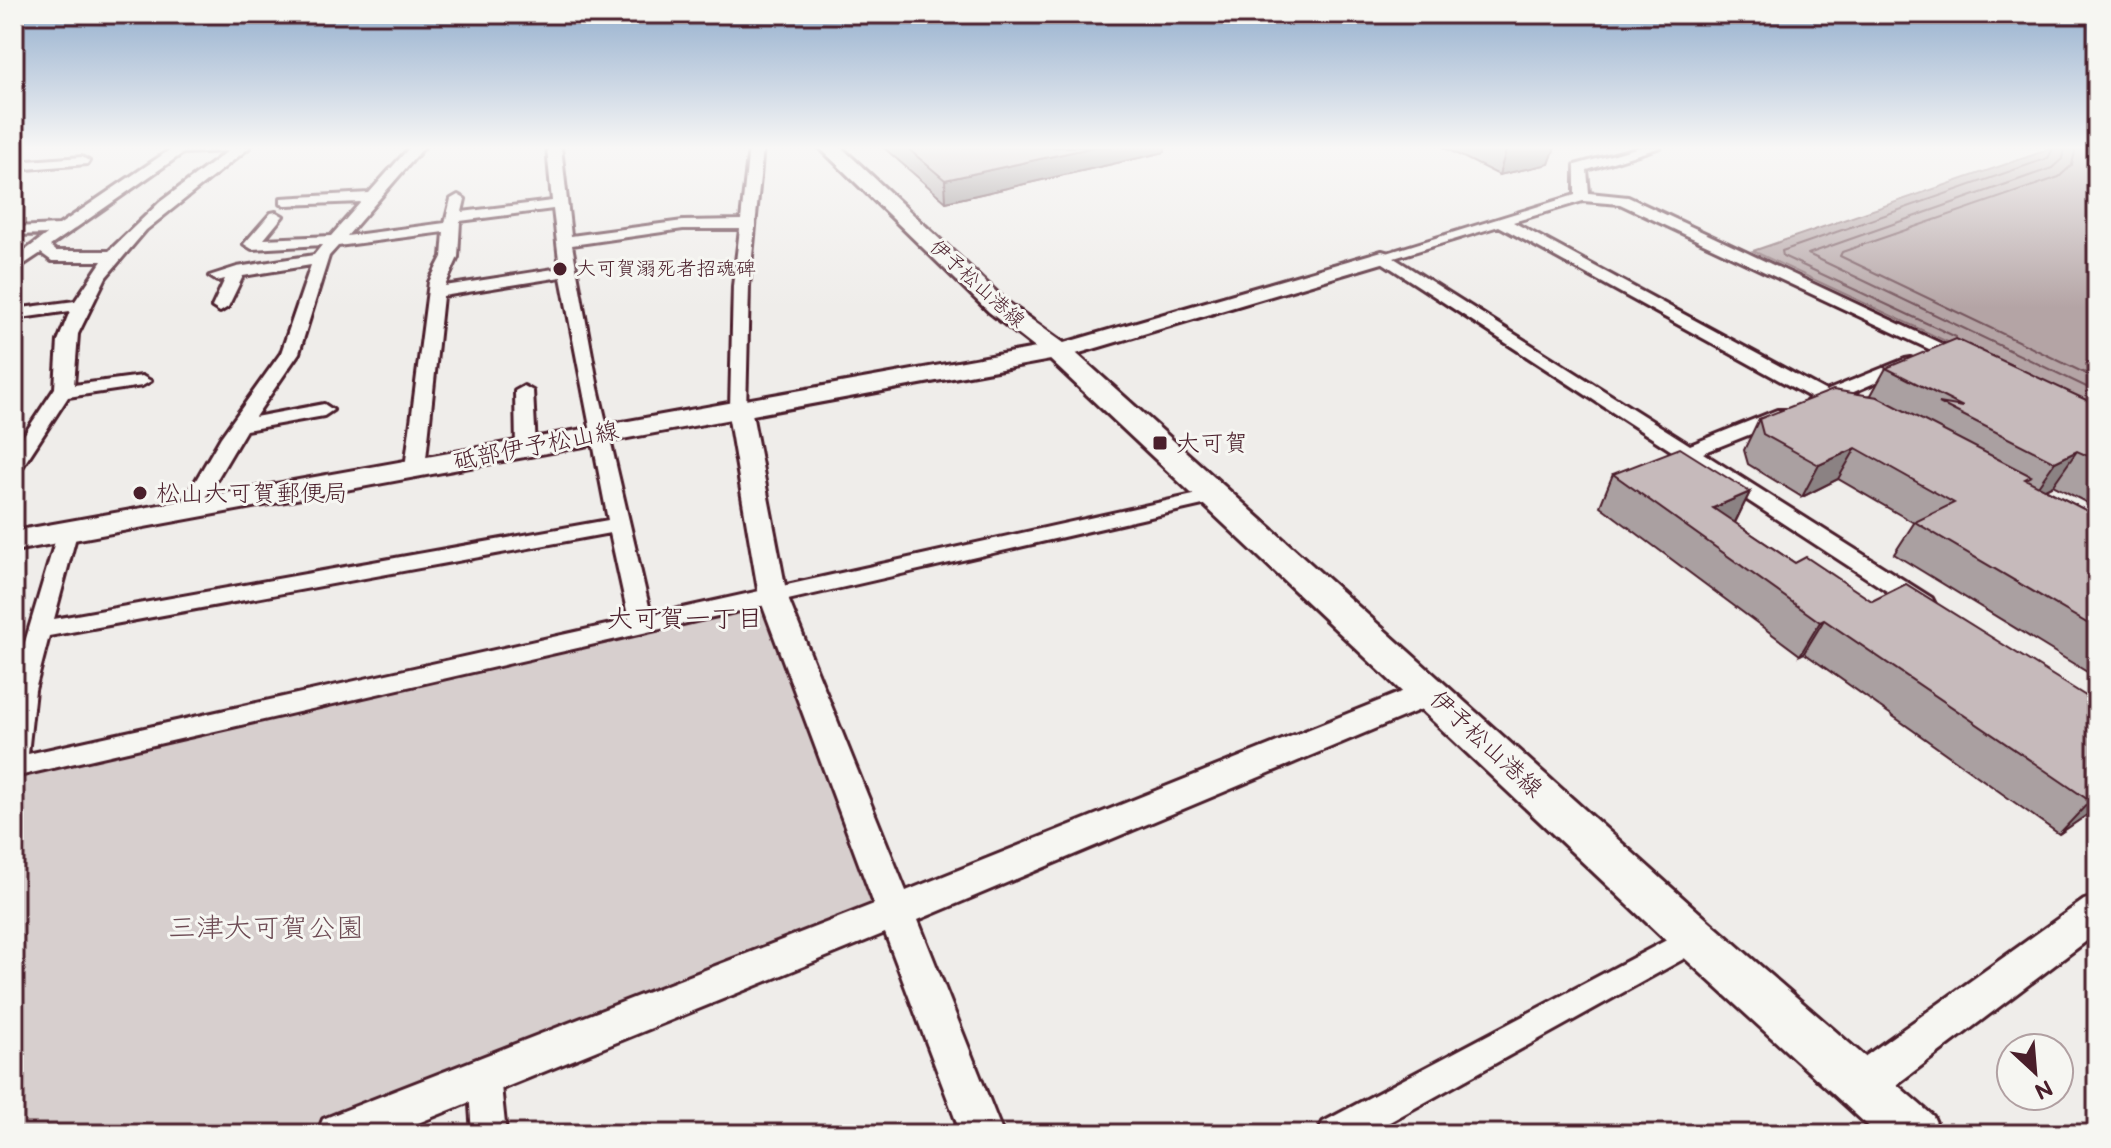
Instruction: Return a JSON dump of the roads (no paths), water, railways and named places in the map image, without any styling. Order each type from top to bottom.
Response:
[{"type":"main road","name":"伊予松山港線","points":[[886,201],[998,307],[1058,352],[1695,938],[1915,1134]]},
{"type":"main road","name":"伊予松山港線","points":[[910,201],[1021,302],[1058,352]]},
{"type":"main road","name":"砥部伊予松山線","points":[[14,541],[1058,352]]},
{"type":"street","points":[[14,266],[105,201]]},
{"type":"street","points":[[14,465],[62,392],[68,376],[65,351],[68,336],[81,305],[112,256],[146,219],[171,201]]},
{"type":"street","points":[[286,201],[295,201]]},
{"type":"street","points":[[188,511],[240,425],[290,353],[320,259],[368,201]]},
{"type":"street","points":[[415,468],[436,292],[450,257],[452,222],[458,201]]},
{"type":"street","points":[[558,201],[599,434],[642,626]]},
{"type":"street","points":[[750,201],[741,286],[739,408],[773,596],[982,1134]]},
{"type":"street","points":[[1058,352],[1571,201]]},
{"type":"street","points":[[1624,201],[1987,370]]},
{"type":"street","points":[[276,216],[252,244],[334,241],[558,204]]},
{"type":"street","points":[[1502,222],[1866,419]]},
{"type":"street","points":[[565,241],[683,225],[747,224]]},
{"type":"street","points":[[14,231],[63,229]]},
{"type":"street","points":[[41,245],[52,256],[112,256]]},
{"type":"street","points":[[1382,257],[1942,616]]},
{"type":"street","points":[[217,276],[320,259]]},
{"type":"street","points":[[436,292],[570,271]]},
{"type":"street","points":[[220,307],[237,272]]},
{"type":"street","points":[[14,314],[81,305]]},
{"type":"street","points":[[1687,453],[1945,350]]},
{"type":"street","points":[[62,392],[142,381]]},
{"type":"street","points":[[524,391],[526,448]]},
{"type":"street","points":[[240,425],[324,410]]},
{"type":"street","points":[[66,533],[18,691],[14,767],[1216,496]]},
{"type":"street","points":[[39,630],[619,525]]},
{"type":"street","points":[[338,1134],[894,913],[1430,693]]},
{"type":"street","points":[[1861,1085],[2097,912]]},
{"type":"street","points":[[1335,1134],[1695,938]]},
{"type":"street","points":[[484,1076],[489,1134]]},
{"type":"water","points":[[1900,201],[2097,201],[2097,412],[1753,251]]},
{"type":"place","name":"大可賀溺死者招魂碑","points":[[560,269]]},
{"type":"place","name":"大可賀","points":[[1160,443]]},
{"type":"place","name":"松山大可賀郵便局","points":[[140,493]]},
{"type":"district","name":"大可賀一丁目","points":[[685,619]]},
{"type":"park label","name":"三津大可賀公園","points":[[266,928]]}]
